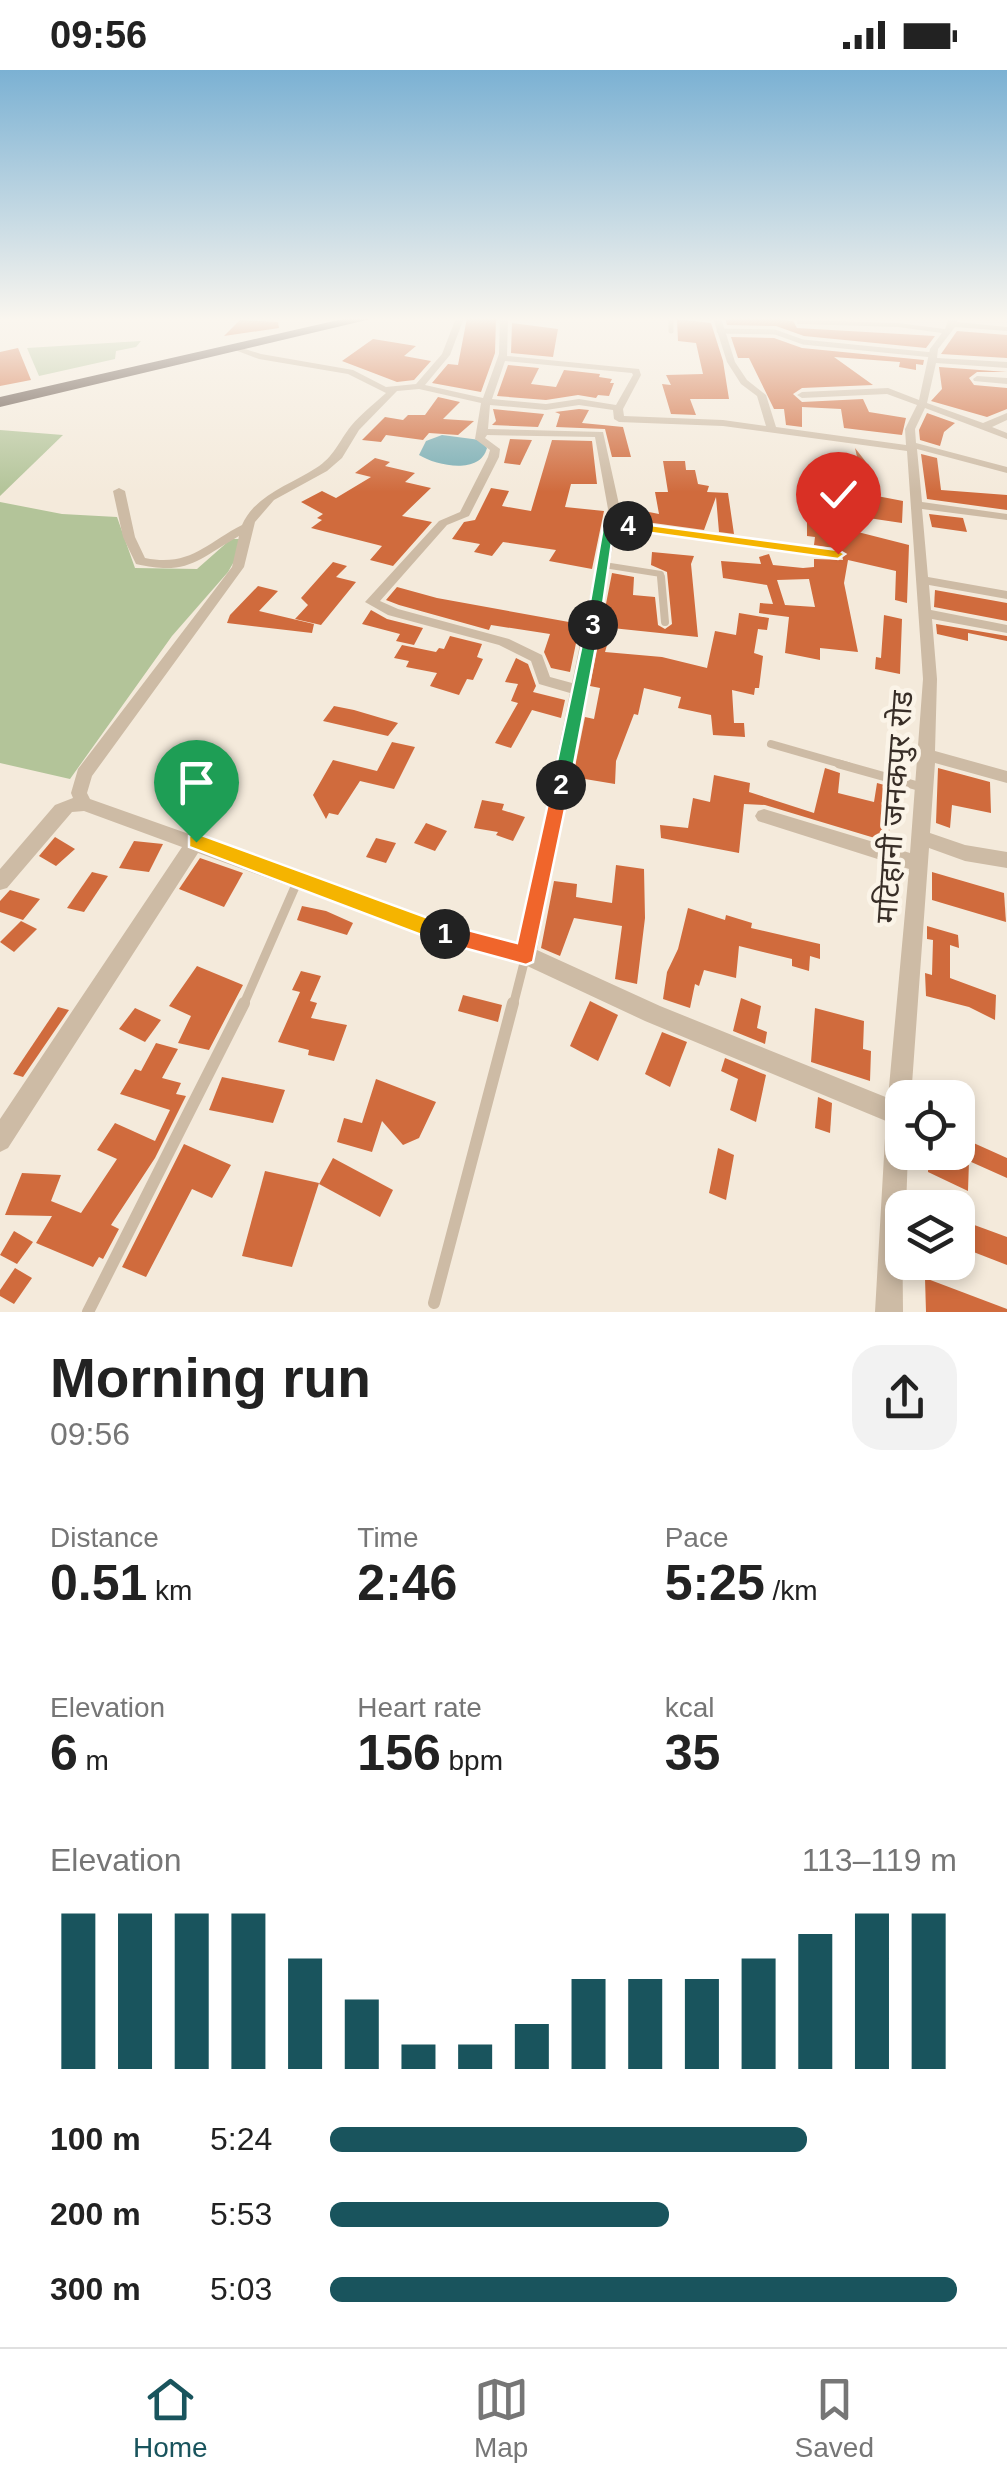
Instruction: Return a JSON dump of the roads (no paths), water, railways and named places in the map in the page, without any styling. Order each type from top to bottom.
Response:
[{"type":"highway","points":[[0,398],[94,376]]},
{"type":"highway","points":[[0,398],[105,376]]},
{"type":"street","points":[[359,376],[394,391]]},
{"type":"street","points":[[420,386],[428,376]]},
{"type":"street","points":[[495,376],[486,401],[480,439],[494,449],[494,462],[481,477],[465,514],[443,523],[372,602],[393,612],[514,646],[536,658],[544,680],[581,691]]},
{"type":"street","points":[[619,418],[618,408],[637,376]]},
{"type":"street","points":[[741,376],[750,390],[761,395],[772,431]]},
{"type":"street","name":"मटिहानी जनकपुर रोड","points":[[901,1080],[928,755],[930,679],[910,429],[926,395],[929,376]]},
{"type":"street","points":[[976,379],[1007,381]]},
{"type":"street","points":[[119,491],[140,561],[170,566],[196,561],[227,536],[246,528],[270,498],[323,469],[338,456],[355,428],[394,391],[420,386],[486,401],[546,407],[579,402],[618,408],[619,418]]},
{"type":"street","points":[[802,395],[884,390],[1007,436]]},
{"type":"street","points":[[983,427],[1007,416]]},
{"type":"street","points":[[619,418],[723,423],[910,446],[1007,470]]},
{"type":"street","points":[[483,432],[599,434],[614,509],[526,955]]},
{"type":"street","points":[[915,505],[1007,517]]},
{"type":"street","points":[[84,804],[80,784],[238,567],[246,547],[246,528]]},
{"type":"street","points":[[922,580],[1007,595]]},
{"type":"street","points":[[924,613],[1007,630]]},
{"type":"street","points":[[928,755],[1007,776]]},
{"type":"street","points":[[0,882],[61,810],[69,804],[84,804],[454,937],[526,955],[654,1014],[885,1109]]},
{"type":"street","points":[[764,816],[918,864]]},
{"type":"street","points":[[921,838],[1007,860]]},
{"type":"street","points":[[0,1140],[196,842]]},
{"type":"street","name":"मटिहानी जनकपुर रोड","points":[[889,1312],[895,1170]]},
{"type":"lane","points":[[609,524],[838,554]]},
{"type":"lane","points":[[604,565],[661,574],[665,622]]},
{"type":"lane","points":[[771,744],[924,788]]},
{"type":"lane","points":[[61,810],[80,784]]},
{"type":"lane","points":[[88,1312],[231,1032],[298,879]]},
{"type":"lane","points":[[434,1303],[526,955]]},
{"type":"water","points":[[442,435],[480,440],[487,448],[483,457],[467,465],[447,465],[419,455],[426,441]]}]
